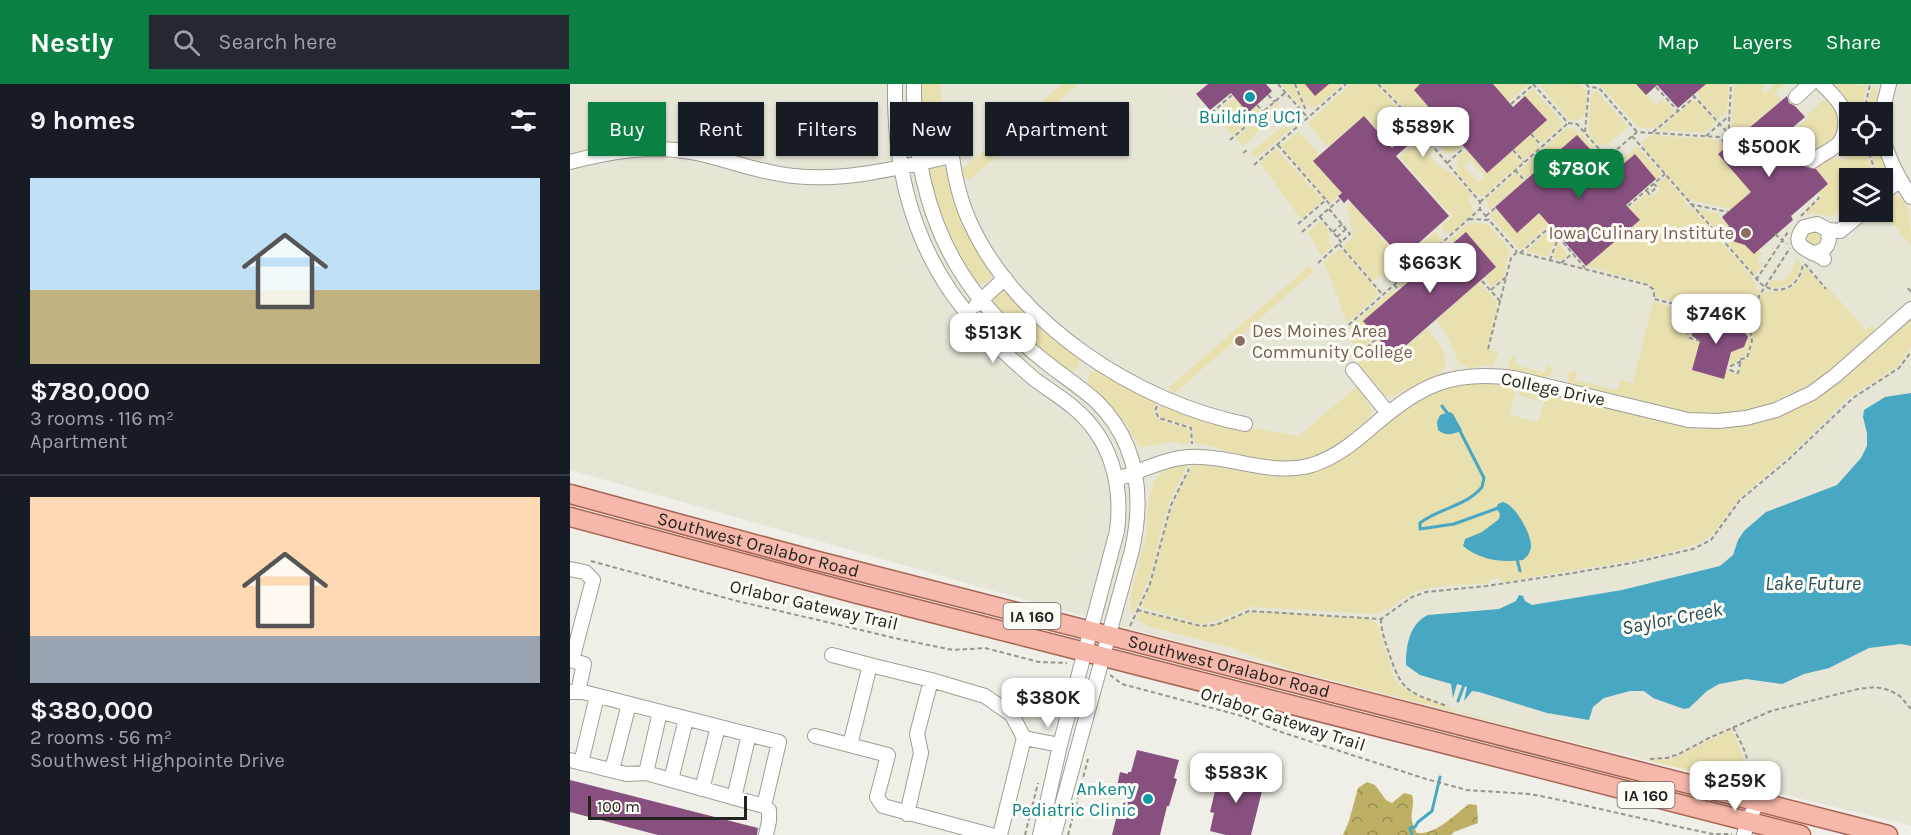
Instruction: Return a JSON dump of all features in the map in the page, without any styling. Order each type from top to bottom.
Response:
[{"type":"main road","name":"Southwest Oralabor Road","points":[[570,494],[810,559],[1494,736],[1888,835]]},
{"type":"main road","name":"Southwest Oralabor Road","points":[[570,517],[866,596],[1101,663],[1745,828],[1801,835]]},
{"type":"street","points":[[895,84],[895,116],[900,168],[906,196],[925,248],[943,280],[967,312],[1014,362],[1084,418],[1103,443],[1117,479],[1119,509],[1117,531],[1060,745],[1040,835]]},
{"type":"street","points":[[914,84],[919,164],[927,199],[943,240],[981,300],[1029,348],[1098,403],[1118,429],[1131,456],[1135,473],[1139,501],[1137,525],[1110,636],[1054,835]]},
{"type":"street","points":[[1796,98],[1810,84]]},
{"type":"street","points":[[1813,161],[1822,153],[1839,153],[1844,135],[1846,116],[1841,105],[1822,84]]},
{"type":"street","points":[[1884,102],[1889,84]]},
{"type":"street","points":[[570,162],[613,152],[644,149],[695,153],[756,169],[801,177],[825,177],[900,168],[951,156],[968,219],[975,232],[1005,278],[1048,324],[1087,355],[1148,390],[1211,417],[1245,424]]},
{"type":"street","points":[[1889,156],[1911,198]]},
{"type":"street","points":[[1893,185],[1900,180]]},
{"type":"street","points":[[1827,246],[1852,222]]},
{"type":"street","points":[[1812,223],[1822,225],[1828,233],[1827,246],[1824,259],[1808,258],[1807,252],[1800,244],[1801,231],[1812,223]]},
{"type":"street","points":[[1826,229],[1843,230]]},
{"type":"street","points":[[967,312],[1005,278]]},
{"type":"street","name":"College Drive","points":[[1117,479],[1182,457],[1208,458],[1271,469],[1305,467],[1336,455],[1407,398],[1433,384],[1454,378],[1486,375],[1514,378],[1688,420],[1718,421],[1746,418],[1776,410],[1812,393],[1836,375],[1911,309]]},
{"type":"street","points":[[1354,364],[1388,413]]},
{"type":"street","points":[[570,569],[585,572],[593,580],[571,660],[584,664],[574,692],[779,742],[764,806]]},
{"type":"street","points":[[570,575],[582,578],[588,585],[590,596]]},
{"type":"street","points":[[832,655],[986,696],[1012,716],[1024,738],[1000,835]]},
{"type":"street","points":[[850,745],[870,665]]},
{"type":"street","points":[[907,814],[921,753],[917,734],[931,680]]},
{"type":"street","points":[[597,696],[576,761],[626,774],[646,773],[764,806],[768,810],[770,821],[766,835]]},
{"type":"street","points":[[612,770],[629,704]]},
{"type":"street","points":[[646,773],[660,712]]},
{"type":"street","points":[[671,780],[686,718]]},
{"type":"street","points":[[702,789],[718,727]]},
{"type":"street","points":[[734,798],[749,734]]},
{"type":"street","points":[[815,736],[888,755],[877,797],[883,806],[991,835]]},
{"type":"street","points":[[1024,738],[1060,745]]},
{"type":"street","points":[[1745,828],[1750,799]]},
{"type":"path","points":[[1278,84],[1308,118]]},
{"type":"path","points":[[1295,84],[1305,108],[1303,112]]},
{"type":"path","points":[[1254,165],[1346,84]]},
{"type":"path","points":[[1377,84],[1432,140]]},
{"type":"path","points":[[1511,104],[1534,84],[1568,123],[1577,124],[1611,163],[1595,177]]},
{"type":"path","points":[[1606,158],[1637,132],[1719,137],[1728,146],[1731,84]]},
{"type":"path","points":[[1866,102],[1870,84]]},
{"type":"path","points":[[1585,133],[1588,85],[1599,88],[1637,132]]},
{"type":"path","points":[[1656,87],[1678,111]]},
{"type":"path","points":[[1230,140],[1286,92]]},
{"type":"path","points":[[1206,117],[1232,94]]},
{"type":"path","points":[[1268,95],[1275,102]]},
{"type":"path","points":[[1652,132],[1694,96],[1728,134]]},
{"type":"path","points":[[1257,105],[1263,112]]},
{"type":"path","points":[[1706,136],[1730,115]]},
{"type":"path","points":[[1480,202],[1568,123]]},
{"type":"path","points":[[1447,128],[1430,143],[1480,202],[1480,209],[1518,252],[1648,285],[1654,290],[1654,299],[1712,313]]},
{"type":"path","points":[[1531,134],[1542,146]]},
{"type":"path","points":[[1632,136],[1756,280],[1765,287],[1778,290],[1791,286],[1800,276],[1808,258]]},
{"type":"path","points":[[1278,144],[1326,200],[1350,234],[1318,263]]},
{"type":"path","points":[[1447,163],[1464,148]]},
{"type":"path","points":[[1243,153],[1247,150]]},
{"type":"path","points":[[1513,150],[1524,162]]},
{"type":"path","points":[[1515,170],[1525,181]]},
{"type":"path","points":[[1628,206],[1665,174]]},
{"type":"path","points":[[1302,232],[1340,199]]},
{"type":"path","points":[[1298,224],[1326,200]]},
{"type":"path","points":[[1690,204],[1728,212]]},
{"type":"path","points":[[1486,216],[1495,208]]},
{"type":"path","points":[[1800,208],[1804,213]]},
{"type":"path","points":[[1343,330],[1480,209]]},
{"type":"path","points":[[1320,217],[1383,295]]},
{"type":"path","points":[[1468,219],[1489,220]]},
{"type":"path","points":[[1333,232],[1342,224]]},
{"type":"path","points":[[1488,349],[1511,258],[1518,252],[1550,227],[1587,269]]},
{"type":"path","points":[[1337,237],[1346,229]]},
{"type":"path","points":[[1550,260],[1560,238]]},
{"type":"path","points":[[1756,280],[1782,240]]},
{"type":"path","points":[[1741,361],[1738,373],[1729,369],[1741,359],[1747,358],[1752,341],[1750,330],[1759,296],[1790,248]]},
{"type":"path","points":[[1561,263],[1573,253]]},
{"type":"path","points":[[1491,291],[1506,276]]},
{"type":"path","points":[[1482,281],[1500,301]]},
{"type":"path","points":[[1394,285],[1399,290]]},
{"type":"path","points":[[1908,288],[1911,292]]},
{"type":"path","points":[[1692,308],[1687,332],[1690,338],[1700,341]]},
{"type":"path","points":[[1354,364],[1378,337]]},
{"type":"path","points":[[1137,610],[1201,626],[1216,625],[1249,611],[1381,619],[1412,597],[1426,592],[1486,586],[1600,569],[1703,545],[1717,533],[1740,501],[1788,460],[1853,398],[1899,369],[1911,352]]},
{"type":"path","points":[[1161,402],[1155,408],[1157,416],[1191,428],[1192,444]]},
{"type":"path","points":[[1134,617],[1150,584],[1171,505],[1192,462]]},
{"type":"path","name":"Orlabor Gateway Trail","points":[[584,560],[737,601],[954,651],[985,648],[1039,662],[1066,663],[1083,658]]},
{"type":"path","points":[[1381,619],[1386,642],[1400,682],[1414,693],[1452,708]]},
{"type":"path","name":"Orlabor Gateway Trail","points":[[1101,663],[1122,684],[1242,716],[1278,731],[1443,784],[1467,790],[1540,796],[1713,834],[1745,828]]},
{"type":"path","points":[[1645,758],[1662,759],[1674,756],[1734,727],[1780,709],[1875,687],[1893,692],[1911,709]]},
{"type":"path","points":[[1734,727],[1747,757],[1750,799]]},
{"type":"shaded area","name":"Des Moines Area Community College","points":[[570,84],[1911,84],[1911,826],[1455,713],[1093,619],[570,470]]},
{"type":"shaded area","points":[[920,84],[941,84],[942,102],[921,102]]},
{"type":"shaded area","points":[[1062,84],[1078,84],[1058,102],[1041,102]]},
{"type":"shaded area","points":[[1281,84],[1294,84],[1301,106]]},
{"type":"shaded area","points":[[1297,84],[1343,84],[1317,107],[1311,108],[1305,103]]},
{"type":"shaded area","points":[[1351,84],[1375,84],[1415,125],[1401,138],[1397,135],[1391,147],[1364,116],[1329,146],[1326,146],[1308,123]]},
{"type":"shaded area","points":[[1380,84],[1420,84],[1414,90],[1432,111],[1420,122]]},
{"type":"shaded area","points":[[1493,84],[1529,84],[1508,102]]},
{"type":"shaded area","points":[[1538,84],[1580,84],[1586,91],[1585,115],[1577,121],[1569,120]]},
{"type":"shaded area","points":[[1599,84],[1636,84],[1656,105],[1663,99],[1675,112],[1654,128],[1638,127]]},
{"type":"shaded area","points":[[1706,84],[1729,84],[1727,112],[1718,120],[1699,98],[1698,91]]},
{"type":"shaded area","points":[[1734,84],[1765,84],[1761,89],[1765,94],[1775,84],[1784,84],[1775,93],[1782,100],[1730,143]]},
{"type":"shaded area","points":[[1828,84],[1856,84],[1858,86],[1867,84],[1864,102],[1839,102],[1839,117]]},
{"type":"shaded area","points":[[1872,87],[1875,88],[1876,102],[1868,102]]},
{"type":"shaded area","points":[[1533,89],[1562,121],[1561,127],[1542,143],[1532,133],[1547,120],[1525,96]]},
{"type":"shaded area","points":[[1596,90],[1628,127],[1606,145],[1598,145],[1588,133],[1591,95]]},
{"type":"shaded area","points":[[1233,98],[1248,112],[1255,106],[1260,112],[1233,135],[1213,115]]},
{"type":"shaded area","points":[[1829,98],[1839,112],[1839,128],[1836,137],[1807,160],[1786,136],[1809,118],[1807,115]]},
{"type":"shaded area","points":[[1279,101],[1276,116],[1243,146],[1236,138]]},
{"type":"shaded area","points":[[1693,101],[1697,101],[1715,122],[1704,133],[1659,130]]},
{"type":"shaded area","points":[[1292,128],[1256,158],[1252,154],[1253,150],[1279,129]]},
{"type":"shaded area","points":[[1565,129],[1579,131],[1606,162],[1593,174],[1526,180],[1518,171]]},
{"type":"shaded area","points":[[1448,130],[1462,145],[1453,153],[1445,153],[1435,141]]},
{"type":"shaded area","points":[[1298,131],[1320,155],[1314,161],[1342,193],[1330,203],[1281,146]]},
{"type":"shaded area","points":[[1424,134],[1428,139],[1425,143],[1433,151],[1429,155],[1439,166],[1451,172],[1472,196],[1468,199],[1474,212],[1450,234],[1441,227],[1452,216],[1400,157]]},
{"type":"shaded area","points":[[1530,135],[1540,146],[1524,160],[1514,149]]},
{"type":"shaded area","points":[[1652,135],[1719,140],[1726,147],[1718,154],[1751,192],[1731,209],[1690,200],[1640,143]]},
{"type":"shaded area","points":[[1637,146],[1662,174],[1656,179],[1635,154],[1601,183],[1598,180]]},
{"type":"shaded area","points":[[1276,149],[1323,200],[1301,219],[1260,163]]},
{"type":"shaded area","points":[[985,150],[985,156],[996,156],[970,179],[963,179],[961,170]]},
{"type":"shaded area","points":[[1467,150],[1486,173],[1511,151],[1522,163],[1483,196],[1478,196],[1457,172],[1458,158]],"holes":[[[1470,160],[1485,177],[1479,183],[1463,166]]]},
{"type":"shaded area","points":[[1829,156],[1842,162],[1848,156],[1868,156],[1872,168],[1839,168],[1839,214],[1831,216],[1805,215],[1809,208],[1822,197],[1818,192],[1828,184],[1813,166]]},
{"type":"shaded area","points":[[1872,156],[1882,156],[1887,168],[1876,168]]},
{"type":"shaded area","points":[[941,165],[947,171],[992,271],[991,279],[984,284],[976,283],[967,270],[941,217],[928,174],[934,166]]},
{"type":"shaded area","points":[[1516,173],[1524,182],[1489,210],[1486,199]]},
{"type":"shaded area","points":[[1665,177],[1687,203],[1686,206],[1692,208],[1753,278],[1751,281],[1757,284],[1755,288],[1760,291],[1748,331],[1751,341],[1746,356],[1741,357],[1730,367],[1728,367],[1732,351],[1742,349],[1747,342],[1747,335],[1738,332],[1740,324],[1735,322],[1738,311],[1715,305],[1714,310],[1656,297],[1655,290],[1650,284],[1586,266],[1640,220],[1629,208],[1647,193],[1651,197],[1660,190],[1656,184]]},
{"type":"shaded area","points":[[1898,196],[1906,204],[1911,245],[1891,222],[1893,222],[1893,197]]},
{"type":"shaded area","points":[[1352,203],[1401,261],[1435,232],[1442,240],[1402,275],[1399,272],[1392,277],[1389,274],[1384,278],[1381,275],[1373,281],[1343,246],[1354,236],[1351,232],[1354,229],[1349,224],[1352,221],[1348,216],[1351,213],[1346,208]]},
{"type":"shaded area","points":[[1496,209],[1517,233],[1539,213],[1549,225],[1520,250],[1491,217]]},
{"type":"shaded area","points":[[1698,209],[1724,215],[1719,215],[1719,218],[1723,218],[1745,245],[1762,253],[1757,260],[1763,263],[1755,275]]},
{"type":"shaded area","points":[[1321,221],[1330,231],[1327,234],[1331,238],[1328,241],[1332,246],[1321,256],[1308,232]]},
{"type":"shaded area","points":[[1470,222],[1488,224],[1509,249],[1503,278],[1492,287],[1484,278],[1496,267],[1466,232],[1453,243],[1450,239]]},
{"type":"shaded area","points":[[1814,230],[1820,232],[1822,238],[1820,244],[1814,246],[1808,244],[1806,238],[1808,232]]},
{"type":"shaded area","points":[[1548,232],[1555,240],[1548,257],[1526,251]]},
{"type":"shaded area","points":[[1558,243],[1568,255],[1562,260],[1553,258]]},
{"type":"shaded area","points":[[1340,248],[1377,291],[1377,297],[1349,321],[1346,320],[1324,262]]},
{"type":"shaded area","points":[[1797,258],[1801,266],[1793,281],[1780,287],[1768,286],[1772,280],[1779,281],[1788,277]]},
{"type":"shaded area","points":[[1424,262],[1427,266],[1402,288],[1398,284]]},
{"type":"shaded area","points":[[1309,266],[1314,271],[1174,394],[1168,388]]},
{"type":"shaded area","points":[[1805,267],[1825,290],[1828,287],[1866,330],[1872,325],[1875,330],[1865,342],[1826,374],[1790,396],[1771,404],[1731,413],[1686,413],[1574,386],[1568,381],[1569,372],[1575,371],[1577,373],[1575,380],[1617,390],[1621,380],[1633,383],[1653,302],[1690,311],[1685,333],[1690,340],[1700,342],[1692,370],[1724,379],[1726,371],[1738,374],[1742,360],[1748,358],[1753,340],[1751,329],[1760,296],[1766,290],[1779,292],[1791,288],[1803,274]]},
{"type":"shaded area","points":[[1479,282],[1497,302],[1498,307],[1487,349],[1499,353],[1493,365],[1470,368],[1460,364],[1446,333],[1436,320]]},
{"type":"shaded area","points":[[1393,289],[1396,293],[1375,338],[1355,353],[1348,329]]},
{"type":"shaded area","points":[[1004,291],[1009,293],[1036,322],[1077,355],[1080,360],[1078,367],[1072,371],[1066,370],[1007,320],[994,302],[997,294]]},
{"type":"shaded area","points":[[1693,311],[1707,315],[1705,324],[1698,322],[1692,326],[1690,331],[1694,338],[1689,336],[1688,329]]},
{"type":"shaded area","points":[[1911,317],[1911,347],[1897,367],[1848,398],[1788,457],[1740,497],[1714,533],[1702,542],[1671,552],[1625,562],[1504,582],[1498,578],[1490,579],[1490,583],[1426,589],[1413,593],[1376,614],[1251,607],[1202,624],[1142,606],[1152,581],[1174,503],[1194,461],[1303,472],[1424,393],[1471,380],[1517,384],[1510,415],[1538,422],[1544,402],[1518,395],[1522,385],[1663,420],[1778,416]]},
{"type":"shaded area","points":[[1427,328],[1445,356],[1443,369],[1436,376],[1398,394],[1382,396],[1358,367],[1358,358],[1377,340],[1380,340],[1395,356]]},
{"type":"shaded area","points":[[1512,356],[1517,359],[1516,365],[1545,373],[1547,366],[1550,365],[1553,370],[1549,376],[1544,378],[1521,374],[1509,367],[1508,363]]},
{"type":"shaded area","points":[[1096,369],[1159,401],[1154,407],[1154,415],[1164,422],[1189,428],[1190,443],[1179,444],[1178,441],[1142,447],[1137,444],[1125,422],[1121,423],[1089,386],[1088,376]]},
{"type":"shaded area","points":[[1357,386],[1371,407],[1366,421],[1332,447],[1296,461],[1256,460],[1194,443],[1192,426],[1164,419],[1157,411],[1163,403],[1220,423],[1299,436]]},
{"type":"shaded area","points":[[1189,462],[1169,502],[1149,579],[1133,615],[1130,598],[1146,536],[1149,498],[1154,481],[1166,468]]},
{"type":"shaded area","points":[[1254,611],[1370,619],[1379,628],[1394,678],[1400,686],[1418,696],[1461,712],[1644,759],[1295,671],[1229,647],[1148,626],[1136,619],[1142,612],[1204,627]]},
{"type":"shaded area","points":[[1732,729],[1745,762],[1742,784],[1647,760],[1671,759]]},
{"type":"green space","points":[[1367,782],[1375,785],[1386,800],[1392,803],[1404,793],[1412,795],[1412,821],[1417,833],[1438,828],[1469,804],[1477,805],[1478,823],[1451,835],[1343,835],[1358,788]]},
{"type":"water","name":"Lake Future","points":[[1911,393],[1911,646],[1901,644],[1869,648],[1829,668],[1804,674],[1782,684],[1746,679],[1719,684],[1707,691],[1689,708],[1684,709],[1653,698],[1644,691],[1630,691],[1604,698],[1593,707],[1589,720],[1547,713],[1479,692],[1472,691],[1464,701],[1467,687],[1457,684],[1453,698],[1451,684],[1420,675],[1406,665],[1410,636],[1417,624],[1428,615],[1499,609],[1516,601],[1519,595],[1532,605],[1622,590],[1720,566],[1733,555],[1744,531],[1766,512],[1837,485],[1861,458],[1867,446],[1864,410],[1885,397]]},
{"type":"water","points":[[1450,412],[1462,430],[1447,434],[1438,430],[1437,422],[1440,415]]},
{"type":"water","points":[[1503,502],[1513,508],[1529,535],[1531,549],[1523,560],[1492,559],[1477,555],[1463,546],[1465,539],[1482,532],[1499,519],[1500,514],[1496,508]]},
{"type":"building","name":"Building UC1","points":[[1208,84],[1266,84],[1272,91],[1248,113],[1231,93],[1210,110],[1196,94]]},
{"type":"building","points":[[1305,84],[1329,84],[1315,96]]},
{"type":"building","points":[[1420,84],[1493,84],[1513,107],[1525,96],[1547,120],[1487,173],[1439,118],[1396,156],[1449,216],[1402,258],[1348,199],[1344,203],[1338,196],[1342,193],[1313,161],[1364,116],[1392,148],[1433,112],[1414,90]]},
{"type":"building","points":[[1636,84],[1706,84],[1678,108],[1657,85],[1646,95]]},
{"type":"building","points":[[1787,96],[1789,103],[1805,117],[1785,134],[1805,157],[1806,167],[1816,169],[1828,184],[1791,216],[1793,220],[1754,254],[1745,245],[1726,239],[1729,226],[1722,217],[1751,192],[1718,154]]},
{"type":"building","points":[[1577,135],[1600,160],[1589,170],[1601,183],[1635,154],[1656,179],[1626,205],[1640,220],[1586,266],[1539,213],[1517,233],[1495,207]]},
{"type":"building","points":[[1466,232],[1496,267],[1394,356],[1363,321]]},
{"type":"building","points":[[1707,315],[1740,323],[1738,332],[1745,333],[1748,337],[1744,347],[1731,352],[1724,379],[1692,370],[1700,341],[1692,336],[1691,328],[1696,322],[1705,323]]},
{"type":"building","name":"Ankeny Pediatric Clinic","points":[[1137,750],[1179,760],[1174,778],[1177,779],[1160,835],[1112,835],[1117,815],[1121,816],[1127,792],[1124,788],[1117,786],[1120,772],[1128,774],[1131,772]]},
{"type":"building","points":[[1225,769],[1265,779],[1251,835],[1226,835],[1210,831],[1214,813],[1210,812],[1216,787],[1220,788]]},
{"type":"building","points":[[570,780],[758,828],[757,835],[658,835],[570,812]]},
{"type":"waterway","points":[[1442,406],[1448,414]]},
{"type":"waterway","points":[[1459,429],[1484,478],[1482,487],[1469,499],[1420,523],[1420,529],[1454,524],[1498,508]]},
{"type":"waterway","points":[[1517,559],[1520,571]]},
{"type":"waterway","name":"Saylor Creek","points":[[1458,701],[1465,682]]},
{"type":"waterway","name":"Saylor Creek","points":[[1412,835],[1410,828],[1415,827],[1432,811],[1440,777]]},
{"type":"place","name":"Building UC1","points":[[1250,97]]},
{"type":"place","name":"Iowa Culinary Institute","points":[[1746,233]]},
{"type":"place","name":"Des Moines Area Community College","points":[[1240,341]]},
{"type":"place","name":"Ankeny Pediatric Clinic","points":[[1148,799]]}]
